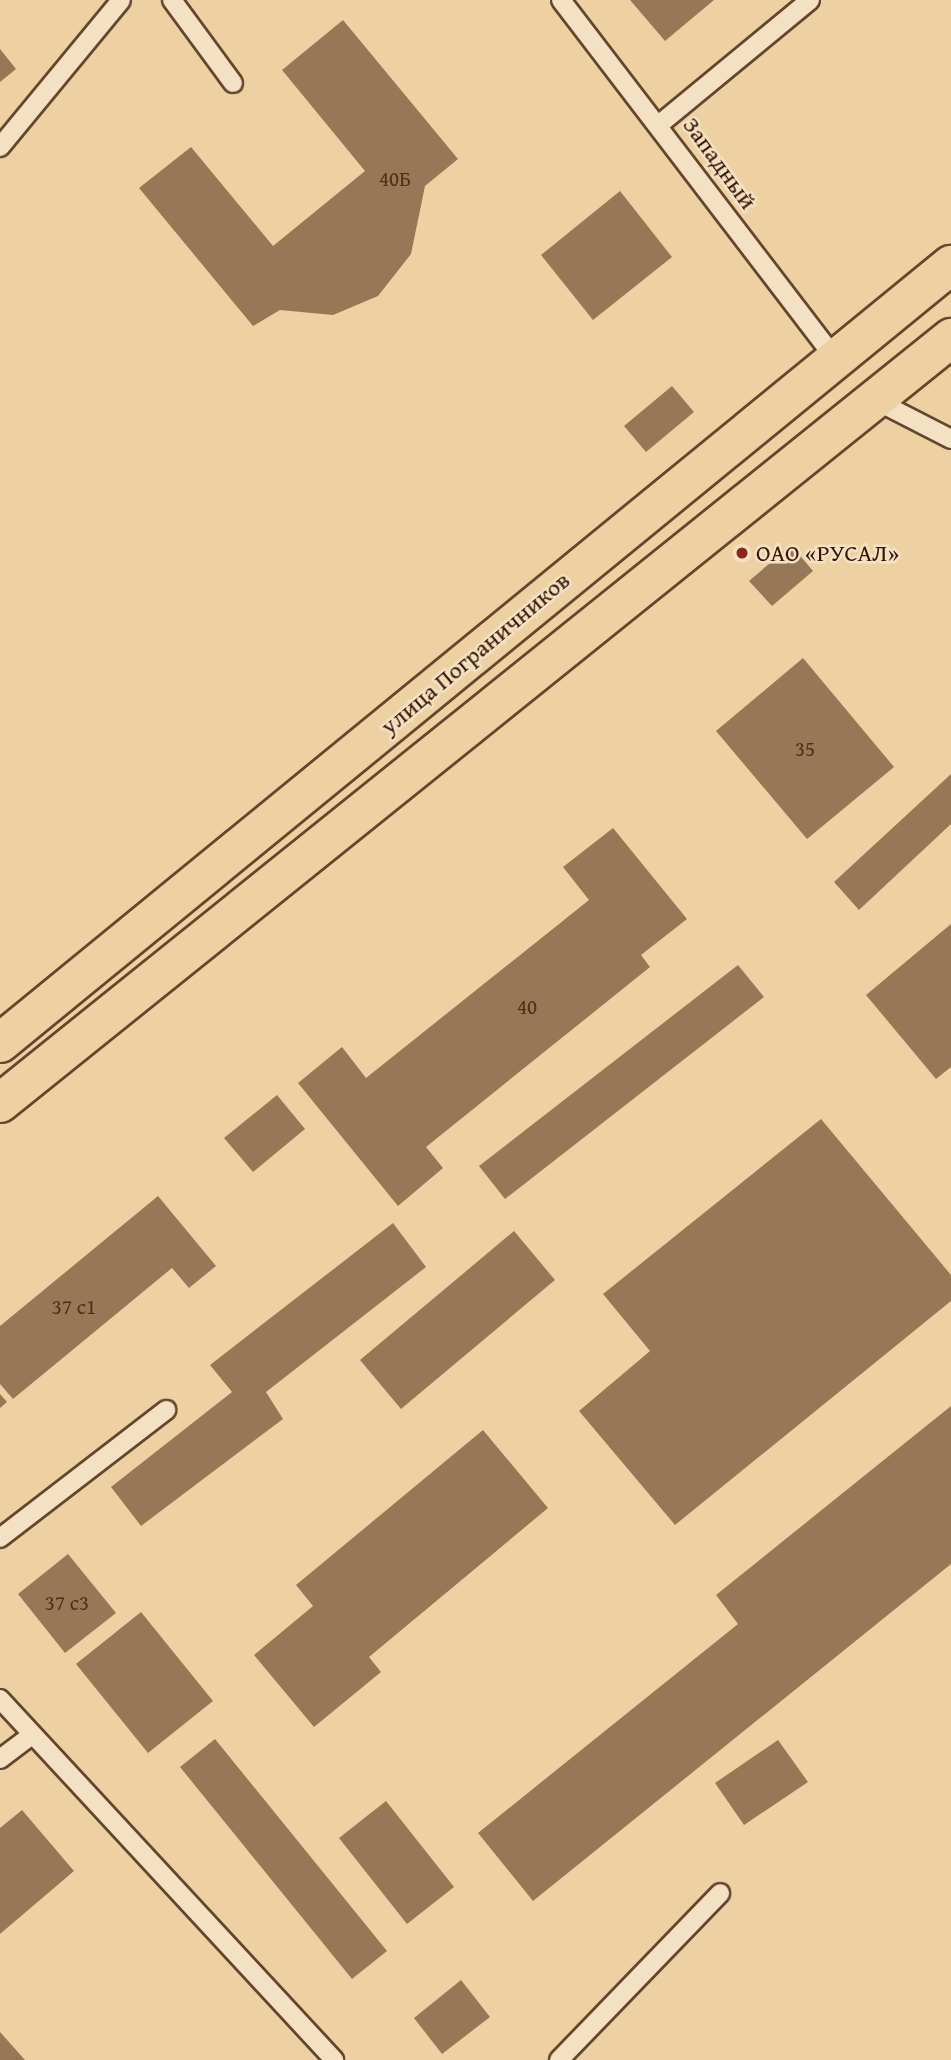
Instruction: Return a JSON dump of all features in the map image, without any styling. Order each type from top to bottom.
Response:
[{"type":"main road","name":"улица Пограничников","points":[[0,1044],[951,265]]},
{"type":"main road","points":[[0,1103],[951,338]]},
{"type":"main road","points":[[835,358],[875,400]]},
{"type":"lane","points":[[0,147],[121,0]]},
{"type":"lane","points":[[172,0],[233,83]]},
{"type":"lane","name":"Западный","points":[[561,0],[661,123],[835,358]]},
{"type":"lane","points":[[661,123],[810,0]]},
{"type":"lane","points":[[875,400],[951,439]]},
{"type":"lane","points":[[0,1538],[166,1410]]},
{"type":"lane","points":[[0,1699],[30,1735],[334,2060]]},
{"type":"lane","points":[[0,1759],[30,1735]]},
{"type":"lane","points":[[559,2060],[720,1893]]},
{"type":"building","points":[[630,0],[714,0],[665,41]]},
{"type":"building","points":[[343,20],[458,159],[425,186],[411,254],[378,296],[333,315],[280,310],[253,326],[139,188],[191,147],[273,246],[365,171],[282,70]]},
{"type":"building","points":[[0,49],[16,69],[0,82]]},
{"type":"building","points":[[620,191],[672,257],[593,320],[541,255]]},
{"type":"building","points":[[672,386],[694,412],[646,452],[624,426]]},
{"type":"building","points":[[791,545],[813,571],[772,606],[749,581]]},
{"type":"building","points":[[803,658],[894,767],[807,839],[716,731]]},
{"type":"building","points":[[951,774],[951,824],[859,910],[834,882]]},
{"type":"building","points":[[613,828],[687,919],[641,955],[650,967],[426,1147],[443,1168],[398,1206],[298,1083],[342,1047],[366,1078],[589,900],[563,867]]},
{"type":"building","points":[[951,924],[951,1067],[936,1079],[866,995]]},
{"type":"building","points":[[738,965],[764,997],[505,1199],[479,1166]]},
{"type":"building","points":[[277,1095],[305,1129],[253,1172],[224,1138]]},
{"type":"building","points":[[821,1119],[951,1275],[951,1301],[675,1525],[579,1411],[650,1351],[603,1294]]},
{"type":"building","points":[[158,1196],[216,1266],[189,1288],[172,1268],[13,1399],[0,1384],[0,1326]]},
{"type":"building","points":[[393,1223],[426,1267],[266,1392],[283,1419],[141,1526],[111,1487],[232,1392],[210,1365]]},
{"type":"building","points":[[514,1231],[555,1280],[401,1409],[360,1360]]},
{"type":"building","points":[[0,1394],[7,1402],[0,1408]]},
{"type":"building","points":[[951,1406],[951,1564],[533,1901],[478,1833],[738,1624],[716,1595]]},
{"type":"building","points":[[483,1430],[548,1508],[369,1657],[381,1672],[314,1727],[254,1655],[313,1606],[296,1585]]},
{"type":"building","points":[[68,1554],[116,1613],[65,1653],[18,1594]]},
{"type":"building","points":[[141,1612],[213,1701],[148,1753],[76,1664]]},
{"type":"building","points":[[215,1739],[387,1951],[352,1979],[180,1767]]},
{"type":"building","points":[[778,1740],[808,1782],[744,1825],[715,1783]]},
{"type":"building","points":[[386,1801],[454,1887],[407,1924],[339,1838]]},
{"type":"building","points":[[22,1810],[74,1871],[0,1934],[0,1828]]},
{"type":"building","points":[[461,1980],[490,2017],[442,2054],[414,2018]]},
{"type":"building","points":[[0,2032],[25,2060],[0,2060]]},
{"type":"place","name":"ОАО «РУСАЛ»","points":[[742,553]]}]
